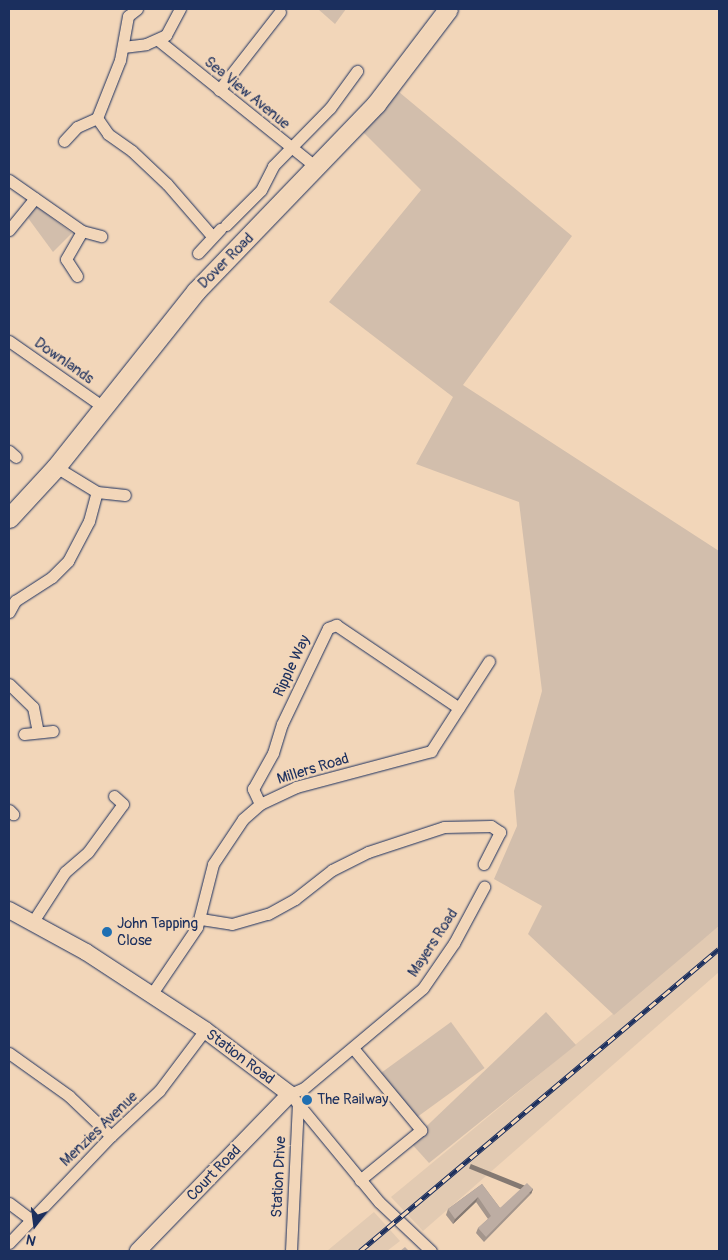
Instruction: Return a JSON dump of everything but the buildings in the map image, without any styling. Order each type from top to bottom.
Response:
[{"type":"main road","name":"Dover Road","points":[[9,518],[56,466],[102,406],[201,285],[317,168],[376,104],[448,9]]},
{"type":"street","points":[[64,141],[77,127],[97,118],[123,47],[128,16],[137,9]]},
{"type":"street","points":[[123,47],[158,40],[166,36],[180,9]]},
{"type":"street","points":[[219,90],[280,12]]},
{"type":"street","name":"Sea View Avenue","points":[[158,40],[317,168]]},
{"type":"street","points":[[198,253],[261,190],[273,166],[330,108],[357,72]]},
{"type":"street","points":[[97,118],[108,134],[132,150],[219,230]]},
{"type":"street","points":[[9,180],[82,231],[101,236]]},
{"type":"street","points":[[9,230],[35,198]]},
{"type":"street","points":[[77,276],[66,259],[82,231]]},
{"type":"street","name":"Downlands","points":[[9,341],[102,406]]},
{"type":"street","points":[[56,466],[97,492],[124,495]]},
{"type":"street","points":[[9,612],[15,601],[52,578],[68,561],[86,528],[97,492]]},
{"type":"street","name":"Ripple Way","points":[[260,804],[253,789],[272,753],[282,724],[328,628],[336,625],[459,708]]},
{"type":"street","name":"Millers Road","points":[[151,995],[201,918],[216,858],[236,828],[260,804],[308,784],[431,751],[489,661]]},
{"type":"street","points":[[9,684],[33,707],[38,732]]},
{"type":"street","points":[[24,734],[53,731]]},
{"type":"street","points":[[32,922],[65,872],[88,852],[123,804],[114,796]]},
{"type":"street","points":[[201,918],[232,924],[268,914],[295,899],[332,870],[368,852],[444,827],[491,826],[500,832],[484,864]]},
{"type":"street","name":"Mayers Road","points":[[294,1099],[304,1088],[423,988],[454,943],[484,887]]},
{"type":"street","name":"Station Road","points":[[9,910],[86,952],[205,1030],[294,1099],[360,1180],[431,1251]]},
{"type":"street","name":"Menzies Avenue","points":[[9,1244],[30,1219],[111,1136],[159,1091],[205,1030]]},
{"type":"street","points":[[353,1048],[421,1130],[360,1180]]},
{"type":"street","points":[[9,1053],[70,1096],[111,1136]]},
{"type":"street","name":"Court Road","points":[[138,1251],[294,1099]]},
{"type":"street","name":"Station Drive","points":[[291,1251],[294,1099]]},
{"type":"street","points":[[9,1203],[30,1219]]},
{"type":"shaded area","points":[[318,9],[346,9],[335,24]]},
{"type":"shaded area","points":[[399,92],[572,236],[463,385],[719,551],[719,926],[614,1015],[528,934],[542,906],[494,879],[517,826],[514,791],[542,691],[519,502],[416,464],[453,397],[329,302],[421,190],[362,131]]},
{"type":"shaded area","points":[[36,206],[72,233],[53,252],[28,218]]},
{"type":"shaded area","points":[[719,926],[719,972],[423,1231],[391,1197]]},
{"type":"shaded area","points":[[546,1012],[576,1045],[429,1163],[410,1142]]},
{"type":"shaded area","points":[[451,1022],[485,1068],[414,1119],[381,1073]]},
{"type":"shaded area","points":[[374,1212],[400,1241],[387,1251],[327,1251]]},
{"type":"railway","points":[[360,1251],[719,949]]},
{"type":"place","name":"John Tapping Close","points":[[107,932]]},
{"type":"place","name":"The Railway","points":[[307,1100]]}]
